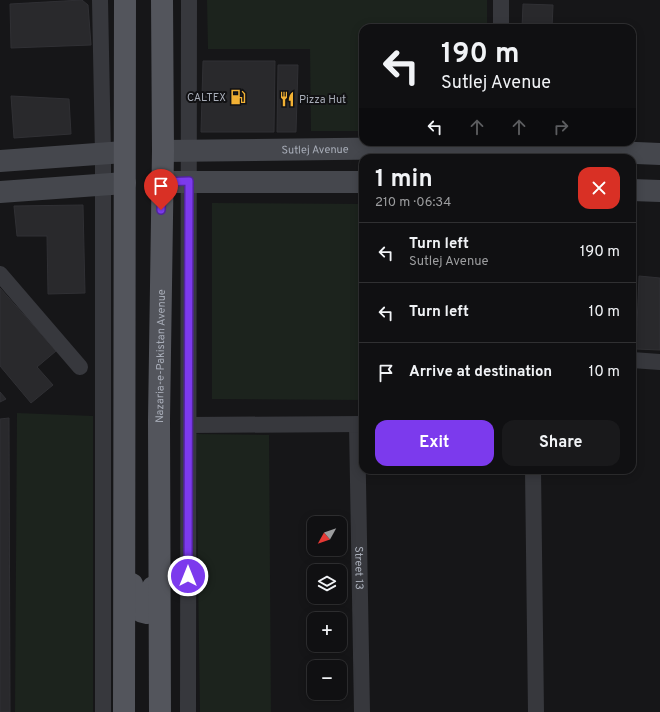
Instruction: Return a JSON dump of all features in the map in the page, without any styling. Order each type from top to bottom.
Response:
[{"type":"main road","points":[[124,712],[125,0]]},
{"type":"main road","name":"Nazaria-e-Pakistan Avenue","points":[[158,712],[163,151],[162,0]]},
{"type":"main road","points":[[124,516],[130,550],[135,609],[138,612],[147,613],[151,608],[160,528]]},
{"type":"main road","points":[[132,712],[136,648],[142,645],[146,645],[150,650],[158,712]]},
{"type":"street","points":[[100,0],[103,154],[103,712]]},
{"type":"street","points":[[188,712],[190,150],[189,0]]},
{"type":"street","points":[[501,0],[501,24]]},
{"type":"street","name":"Sutlej Avenue","points":[[163,151],[447,153],[499,149],[660,154]]},
{"type":"street","points":[[0,161],[124,152]]},
{"type":"street","points":[[162,182],[359,182]]},
{"type":"street","points":[[0,192],[125,183]]},
{"type":"street","points":[[636,190],[660,191]]},
{"type":"street","points":[[0,274],[80,367]]},
{"type":"street","points":[[636,360],[660,362]]},
{"type":"street","points":[[188,425],[359,424]]},
{"type":"street","name":"Street 13","points":[[360,474],[362,712]]},
{"type":"street","points":[[533,474],[536,712]]},
{"type":"shaded area","points":[[207,0],[487,0],[487,24],[359,24],[359,131],[311,131],[310,49],[208,49]]},
{"type":"shaded area","points":[[212,203],[359,204],[359,400],[212,399]]},
{"type":"shaded area","points":[[17,413],[93,416],[93,712],[15,712]]},
{"type":"shaded area","points":[[196,434],[269,435],[271,712],[200,712]]},
{"type":"building","points":[[82,0],[88,5],[91,45],[11,48],[10,4]]},
{"type":"building","points":[[523,4],[553,5],[552,24],[522,24]]},
{"type":"building","name":"CALTEX","points":[[203,61],[275,61],[274,132],[201,132]]},
{"type":"building","name":"Pizza Hut","points":[[278,65],[298,65],[296,132],[277,132]]},
{"type":"building","points":[[11,96],[69,99],[71,134],[14,138]]},
{"type":"building","points":[[83,205],[85,293],[48,294],[47,236],[17,236],[14,206]]},
{"type":"building","points":[[639,276],[660,278],[660,350],[636,349]]},
{"type":"building","points":[[0,288],[56,351],[37,367],[53,385],[31,403],[0,366]]},
{"type":"building","points":[[0,392],[6,399],[0,402]]},
{"type":"building","points":[[9,418],[10,712],[0,712],[0,419]]},
{"type":"place","name":"CALTEX","points":[[238,97]]},
{"type":"place","name":"Pizza Hut","points":[[287,99]]},
{"type":"route","points":[[161,210],[162,182],[189,181],[188,576]]}]
